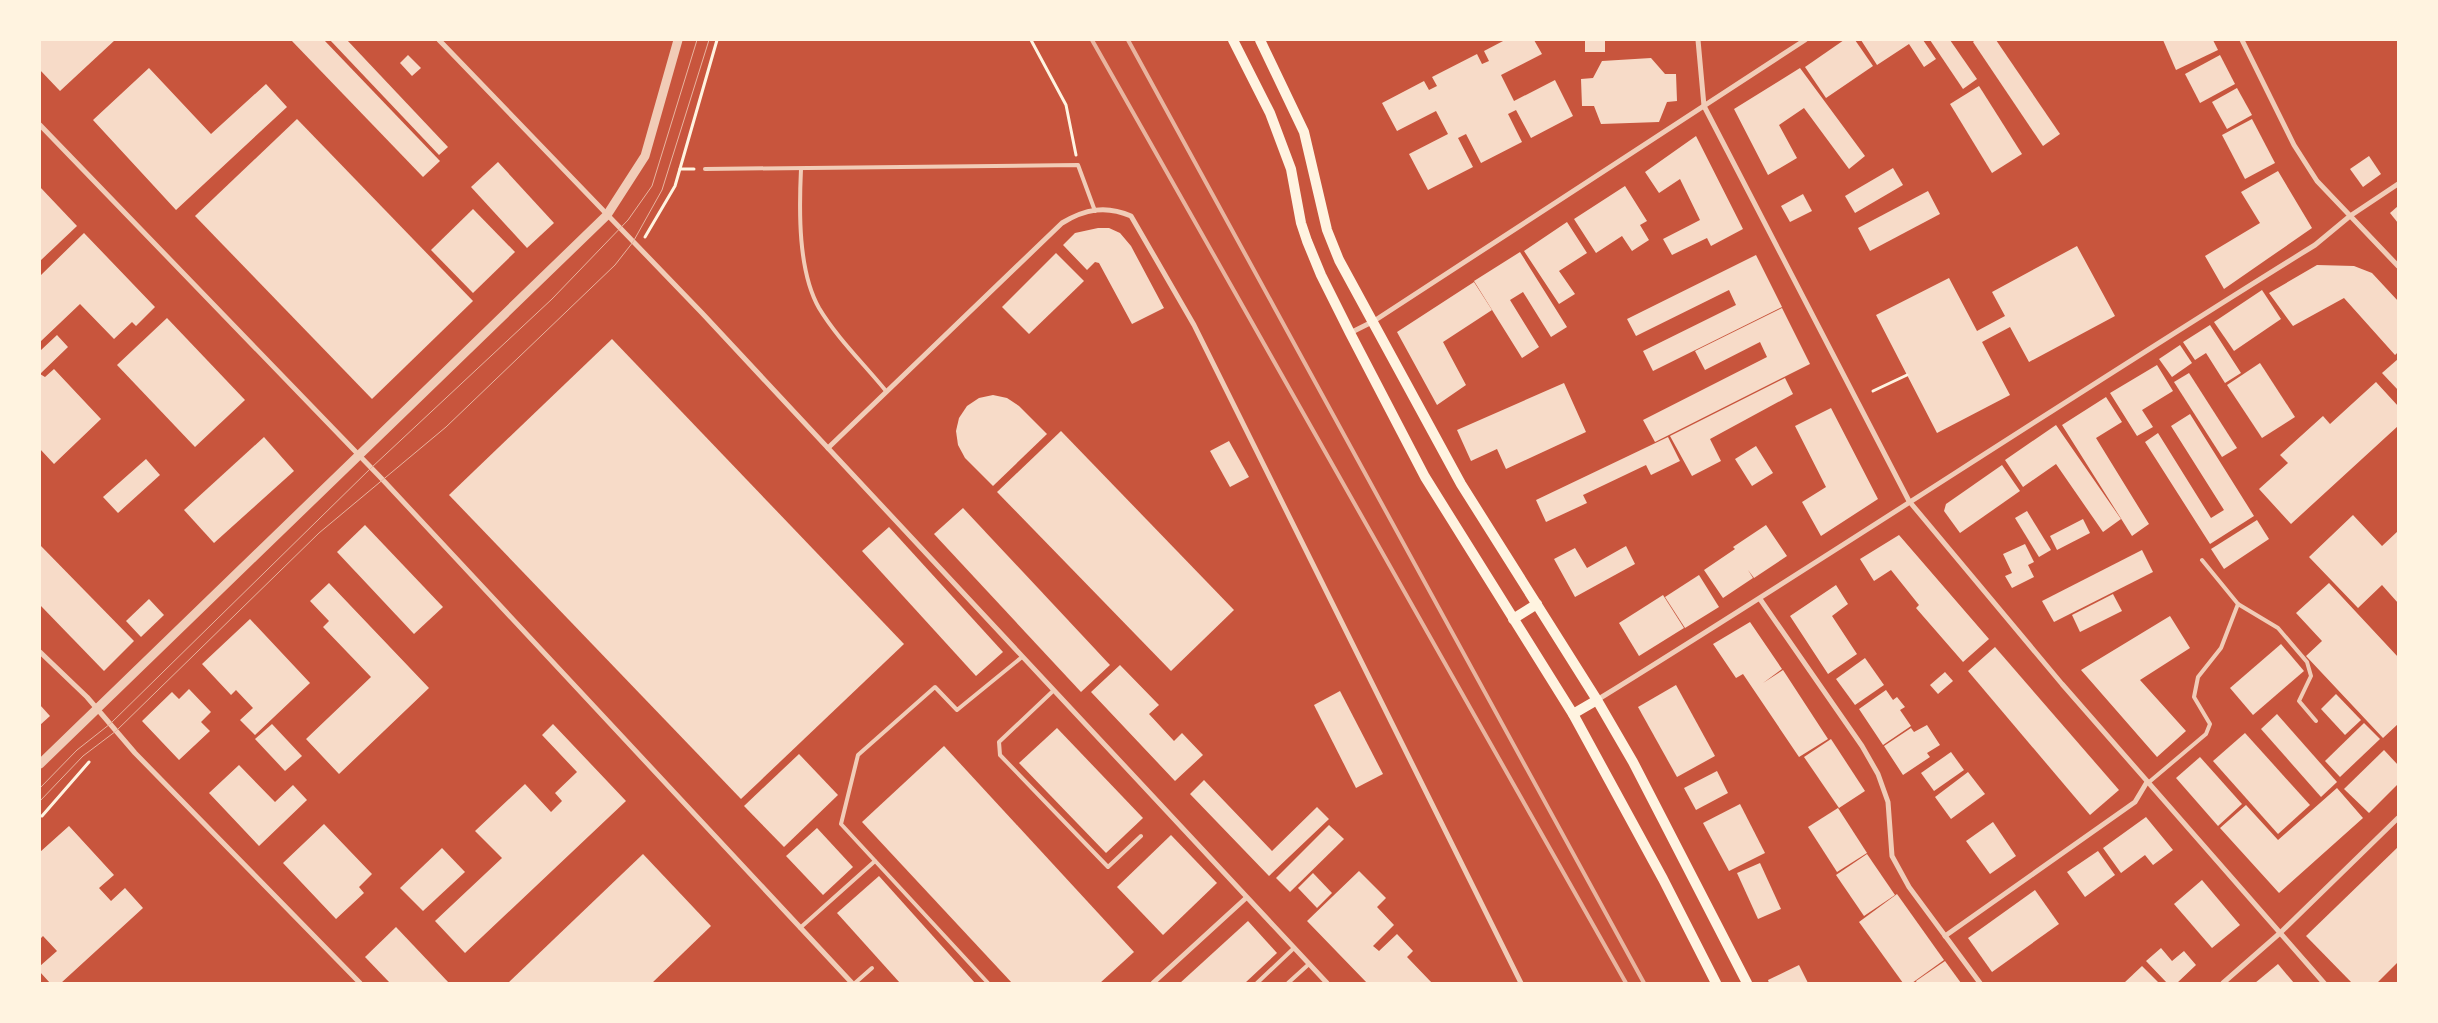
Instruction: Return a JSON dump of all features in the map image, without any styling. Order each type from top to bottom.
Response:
[{"type":"main road","points":[[1233,40],[1270,113],[1291,169],[1301,223],[1320,275],[1425,477],[1573,714],[1663,878],[1716,983]]},
{"type":"main road","points":[[1260,40],[1304,132],[1327,230],[1339,260],[1374,321],[1461,484],[1597,700],[1673,836],[1747,983]]},
{"type":"main road","points":[[1513,619],[1537,604]]},
{"type":"main road","points":[[1573,714],[1597,700]]},
{"type":"street","points":[[439,40],[702,313],[1327,983]]},
{"type":"street","points":[[40,764],[607,215],[645,156],[678,40]]},
{"type":"street","points":[[1698,40],[1704,106],[1909,501],[2148,783],[2324,983]]},
{"type":"street","points":[[1350,333],[1374,321],[1805,40]]},
{"type":"street","points":[[2242,40],[2294,145],[2318,181],[2398,266]]},
{"type":"street","points":[[40,125],[360,456],[853,983]]},
{"type":"street","points":[[1597,700],[1760,599],[1909,501],[2315,245],[2350,216],[2398,184]]},
{"type":"street","points":[[828,448],[1062,223],[1077,214],[1094,211],[1115,209],[1131,216],[1194,325],[1521,983]]},
{"type":"street","points":[[1760,599],[1862,746],[1878,774],[1888,802],[1892,856],[1910,887],[1980,983]]},
{"type":"street","points":[[40,652],[97,708],[135,753],[360,983]]},
{"type":"street","points":[[1945,936],[2135,802],[2148,783]]},
{"type":"street","points":[[2222,983],[2280,933],[2398,818]]},
{"type":"street","points":[[1153,983],[1246,898]]},
{"type":"lane","points":[[705,169],[1078,165],[1094,211]]},
{"type":"lane","points":[[801,169],[799,198],[804,259],[809,283],[819,307],[828,321],[886,391]]},
{"type":"lane","points":[[2202,560],[2238,604],[2278,628],[2307,662],[2311,676],[2299,701],[2316,721]]},
{"type":"lane","points":[[2148,783],[2206,734],[2210,724],[2194,697],[2198,678],[2221,648],[2238,604]]},
{"type":"lane","points":[[988,983],[841,824],[858,755],[934,687],[957,710],[1022,657]]},
{"type":"lane","points":[[1054,691],[999,742],[1000,755],[1108,868],[1141,836]]},
{"type":"lane","points":[[800,928],[875,860]]},
{"type":"lane","points":[[1257,983],[1294,948]]},
{"type":"lane","points":[[1288,983],[1309,964]]},
{"type":"lane","points":[[853,983],[872,968]]},
{"type":"path","points":[[638,248],[675,186],[717,40]]},
{"type":"path","points":[[1031,40],[1066,105],[1078,165]]},
{"type":"path","points":[[1873,390],[1907,375]]},
{"type":"path","points":[[42,816],[89,762]]},
{"type":"building","points":[[40,40],[115,40],[60,91],[40,70]]},
{"type":"building","points":[[291,40],[324,40],[440,161],[423,177]]},
{"type":"building","points":[[330,40],[347,40],[448,147],[439,155]]},
{"type":"building","points":[[1505,40],[1534,40],[1542,54],[1501,75],[1514,101],[1555,80],[1573,116],[1531,138],[1516,110],[1508,114],[1522,142],[1481,163],[1466,134],[1458,138],[1473,167],[1428,190],[1409,154],[1448,134],[1436,111],[1397,131],[1382,103],[1424,81],[1429,90],[1437,86],[1432,77],[1477,54],[1482,64],[1489,61],[1484,51]]},
{"type":"building","points":[[1585,40],[1605,40],[1605,52],[1585,52]]},
{"type":"building","points":[[1844,40],[1855,40],[1873,66],[1826,98],[1805,67]]},
{"type":"building","points":[[1861,40],[1923,40],[1936,59],[1924,67],[1909,44],[1877,65]]},
{"type":"building","points":[[1930,40],[1950,40],[1977,79],[1963,89]]},
{"type":"building","points":[[1975,40],[1996,40],[2060,134],[2043,146],[1973,42]]},
{"type":"building","points":[[2163,40],[2213,40],[2218,50],[2176,70]]},
{"type":"building","points":[[408,55],[421,68],[412,76],[400,63]]},
{"type":"building","points":[[2220,55],[2235,84],[2200,103],[2185,74]]},
{"type":"building","points":[[1651,58],[1665,74],[1676,74],[1677,101],[1667,102],[1659,122],[1601,124],[1594,106],[1582,106],[1581,79],[1593,78],[1602,61]]},
{"type":"building","points":[[149,68],[211,134],[266,84],[287,107],[176,210],[93,120]]},
{"type":"building","points":[[1800,68],[1865,156],[1849,169],[1804,108],[1779,125],[1797,158],[1768,175],[1734,109]]},
{"type":"building","points":[[1979,86],[2022,154],[1992,173],[1950,104]]},
{"type":"building","points":[[2237,88],[2252,115],[2227,129],[2212,102]]},
{"type":"building","points":[[297,119],[473,301],[372,399],[195,216]]},
{"type":"building","points":[[2252,119],[2275,163],[2245,179],[2222,135]]},
{"type":"building","points":[[1696,136],[1743,229],[1711,246],[1707,238],[1672,255],[1663,239],[1700,220],[1680,179],[1659,193],[1645,172]]},
{"type":"building","points":[[2369,156],[2381,174],[2363,187],[2350,169]]},
{"type":"building","points":[[498,162],[554,223],[527,248],[471,187]]},
{"type":"building","points":[[1893,168],[1903,185],[1855,213],[1845,196]]},
{"type":"building","points":[[2278,171],[2312,228],[2224,289],[2205,256],[2260,223],[2241,192]]},
{"type":"building","points":[[1625,186],[1647,221],[1640,225],[1649,240],[1632,251],[1622,236],[1596,253],[1574,219]]},
{"type":"building","points":[[40,187],[77,226],[40,261]]},
{"type":"building","points":[[1928,191],[1940,214],[1870,251],[1858,228]]},
{"type":"building","points":[[1803,194],[1812,211],[1790,222],[1781,206]]},
{"type":"building","points":[[2398,206],[2398,223],[2390,213]]},
{"type":"building","points":[[473,209],[515,252],[473,293],[431,250]]},
{"type":"building","points":[[1567,222],[1587,253],[1559,271],[1575,294],[1559,304],[1524,251]]},
{"type":"building","points":[[1098,228],[1109,228],[1120,233],[1131,246],[1164,308],[1132,324],[1099,263],[1095,262],[1087,270],[1063,245],[1075,233]]},
{"type":"building","points":[[84,233],[155,307],[136,326],[132,322],[114,339],[80,304],[40,342],[40,276]]},
{"type":"building","points":[[2077,246],[2115,316],[2029,362],[2010,327],[1982,342],[2010,395],[1937,433],[1876,315],[1949,278],[1977,331],[2005,316],[1992,292]]},
{"type":"building","points":[[1520,252],[1567,327],[1551,337],[1523,292],[1510,300],[1539,347],[1522,358],[1474,281]]},
{"type":"building","points":[[1056,253],[1084,281],[1029,334],[1002,307]]},
{"type":"building","points":[[1756,255],[1782,307],[1653,371],[1643,351],[1736,305],[1729,290],[1636,336],[1627,319]]},
{"type":"building","points":[[2317,265],[2354,266],[2372,273],[2398,301],[2398,352],[2395,355],[2344,298],[2293,326],[2269,293]]},
{"type":"building","points":[[1474,282],[1492,310],[1443,342],[1466,385],[1437,405],[1397,332]]},
{"type":"building","points":[[2262,290],[2281,319],[2234,351],[2214,322]]},
{"type":"building","points":[[1782,308],[1810,364],[1655,442],[1643,420],[1767,357],[1760,342],[1705,370],[1695,351]]},
{"type":"building","points":[[167,318],[245,400],[195,447],[117,365]]},
{"type":"building","points":[[2210,325],[2241,373],[2225,383],[2206,353],[2195,360],[2183,342]]},
{"type":"building","points":[[57,335],[68,347],[40,374],[40,351]]},
{"type":"building","points":[[612,339],[904,644],[741,799],[449,495]]},
{"type":"building","points":[[2180,345],[2192,363],[2172,377],[2159,359]]},
{"type":"building","points":[[2398,359],[2398,390],[2382,373]]},
{"type":"building","points":[[2260,363],[2295,417],[2262,438],[2227,385]]},
{"type":"building","points":[[2157,365],[2173,391],[2142,410],[2153,427],[2137,436],[2110,393]]},
{"type":"building","points":[[54,369],[101,419],[54,464],[40,449],[40,374],[45,377]]},
{"type":"building","points":[[2189,373],[2237,448],[2222,457],[2174,382]]},
{"type":"building","points":[[1785,378],[1793,394],[1710,439],[1721,461],[1692,476],[1670,436]]},
{"type":"building","points":[[2376,382],[2398,406],[2398,426],[2291,524],[2259,489],[2288,463],[2280,455],[2323,416],[2330,424]]},
{"type":"building","points":[[1564,383],[1586,432],[1506,469],[1497,449],[1471,461],[1457,430]]},
{"type":"building","points":[[993,395],[1007,398],[1019,406],[1047,434],[993,486],[965,458],[958,445],[956,431],[959,418],[967,406],[979,398]]},
{"type":"building","points":[[2106,397],[2122,422],[2096,438],[2149,524],[2132,536],[2062,425]]},
{"type":"building","points":[[1831,408],[1878,499],[1821,536],[1802,502],[1826,487],[1795,426]]},
{"type":"building","points":[[2190,414],[2254,516],[2210,544],[2145,442],[2158,433],[2211,518],[2224,510],[2171,426]]},
{"type":"building","points":[[2056,425],[2121,519],[2103,532],[2056,464],[2023,487],[2005,460]]},
{"type":"building","points":[[1061,431],[1234,610],[1171,671],[997,492]]},
{"type":"building","points":[[264,437],[294,471],[214,543],[184,510]]},
{"type":"building","points":[[1668,437],[1680,461],[1651,475],[1646,465],[1583,495],[1587,503],[1546,522],[1536,500]]},
{"type":"building","points":[[1229,441],[1249,477],[1230,487],[1210,451]]},
{"type":"building","points":[[1756,446],[1773,473],[1752,486],[1735,459]]},
{"type":"building","points":[[146,459],[160,475],[118,513],[103,497]]},
{"type":"building","points":[[2002,465],[2020,491],[1960,533],[1944,511],[1946,504]]},
{"type":"building","points":[[963,508],[1110,665],[1081,692],[934,534]]},
{"type":"building","points":[[2027,511],[2051,550],[2039,557],[2015,518]]},
{"type":"building","points":[[2353,515],[2382,546],[2398,531],[2398,603],[2382,585],[2358,608],[2309,557]]},
{"type":"building","points":[[2083,519],[2090,533],[2057,550],[2050,536]]},
{"type":"building","points":[[2257,520],[2269,539],[2224,569],[2211,549]]},
{"type":"building","points":[[365,525],[443,607],[414,634],[337,552]]},
{"type":"building","points":[[1766,525],[1787,556],[1754,578],[1748,570],[1753,578],[1723,598],[1704,570],[1735,549],[1733,547]]},
{"type":"building","points":[[889,527],[1003,652],[976,676],[862,551]]},
{"type":"building","points":[[1899,535],[1989,639],[1963,662],[1916,608],[1919,605],[1891,570],[1874,581],[1860,559]]},
{"type":"building","points":[[2025,544],[2034,562],[2028,565],[2034,577],[2012,588],[2005,576],[2012,573],[2003,554]]},
{"type":"building","points":[[40,545],[134,641],[104,671],[40,605]]},
{"type":"building","points":[[1626,546],[1635,564],[1575,597],[1554,559],[1575,548],[1587,568]]},
{"type":"building","points":[[2142,550],[2153,572],[2054,622],[2042,601]]},
{"type":"building","points":[[1699,575],[1719,607],[1685,628],[1665,597]]},
{"type":"building","points":[[329,583],[429,688],[339,774],[306,739],[371,677],[323,627],[329,621],[310,601]]},
{"type":"building","points":[[2329,583],[2398,657],[2398,724],[2383,738],[2306,656],[2322,641],[2296,613]]},
{"type":"building","points":[[1836,585],[1848,604],[1832,616],[1857,654],[1828,674],[1790,616]]},
{"type":"building","points":[[2113,594],[2122,611],[2080,632],[2072,615]]},
{"type":"building","points":[[1663,595],[1684,628],[1639,656],[1619,623]]},
{"type":"building","points":[[149,599],[164,615],[141,637],[126,621]]},
{"type":"building","points":[[2170,616],[2190,648],[2140,680],[2186,731],[2157,757],[2081,670]]},
{"type":"building","points":[[250,619],[310,683],[255,735],[240,720],[253,708],[236,690],[231,695],[202,664]]},
{"type":"building","points":[[1750,622],[1782,669],[1763,683],[1783,670],[1828,739],[1799,757],[1743,674],[1736,678],[1713,644]]},
{"type":"building","points":[[2281,644],[2304,671],[2253,715],[2230,688]]},
{"type":"building","points":[[1995,647],[2119,790],[2090,815],[1968,671]]},
{"type":"building","points":[[1865,658],[1884,685],[1855,705],[1836,679]]},
{"type":"building","points":[[1120,665],[1159,705],[1149,714],[1174,741],[1182,733],[1203,755],[1175,781],[1091,692]]},
{"type":"building","points":[[1945,672],[1953,681],[1938,694],[1930,685]]},
{"type":"building","points":[[1676,685],[1715,756],[1677,777],[1638,707]]},
{"type":"building","points":[[189,689],[211,712],[201,722],[210,731],[179,760],[142,721],[172,692],[179,699]]},
{"type":"building","points":[[1886,690],[1893,700],[1897,697],[1905,707],[1900,710],[1911,726],[1883,745],[1859,709]]},
{"type":"building","points":[[1340,691],[1383,774],[1356,788],[1314,705]]},
{"type":"building","points":[[2336,694],[2361,720],[2345,735],[2321,709]]},
{"type":"building","points":[[40,705],[50,716],[40,725]]},
{"type":"building","points":[[2277,714],[2337,782],[2321,797],[2261,729]]},
{"type":"building","points":[[2364,723],[2380,739],[2340,777],[2325,761]]},
{"type":"building","points":[[272,724],[302,756],[285,771],[255,739]]},
{"type":"building","points":[[553,724],[626,801],[465,953],[435,921],[502,858],[475,831],[525,784],[551,812],[562,801],[555,793],[577,772],[542,735]]},
{"type":"building","points":[[1927,725],[1940,745],[1927,753],[1930,757],[1903,775],[1884,746],[1911,728],[1914,732]]},
{"type":"building","points":[[1057,728],[1143,818],[1106,853],[1019,763]]},
{"type":"building","points":[[2245,733],[2310,805],[2278,834],[2213,761]]},
{"type":"building","points":[[1831,739],[1865,791],[1839,808],[1804,757]]},
{"type":"building","points":[[944,746],[1134,952],[1100,983],[1012,983],[862,822]]},
{"type":"building","points":[[2384,750],[2398,765],[2398,784],[2369,813],[2344,789]]},
{"type":"building","points":[[1951,752],[1964,770],[1934,791],[1921,773]]},
{"type":"building","points":[[799,754],[838,795],[784,847],[744,806]]},
{"type":"building","points":[[2200,757],[2242,804],[2218,826],[2176,778]]},
{"type":"building","points":[[239,765],[275,802],[293,785],[307,800],[259,846],[209,793]]},
{"type":"building","points":[[1717,771],[1728,793],[1696,810],[1684,788]]},
{"type":"building","points":[[1968,772],[1985,794],[1951,819],[1935,797]]},
{"type":"building","points":[[1204,780],[1272,851],[1317,807],[1329,819],[1269,876],[1190,794]]},
{"type":"building","points":[[2337,788],[2363,818],[2279,893],[2220,828],[2246,805],[2278,840]]},
{"type":"building","points":[[1740,804],[1765,853],[1729,871],[1703,823]]},
{"type":"building","points":[[1838,808],[1867,853],[1837,872],[1808,827]]},
{"type":"building","points":[[2146,817],[2173,850],[2153,865],[2145,855],[2121,873],[2103,848]]},
{"type":"building","points":[[1993,822],[2016,856],[1990,874],[1966,841]]},
{"type":"building","points":[[324,824],[372,874],[359,887],[364,893],[336,919],[283,863]]},
{"type":"building","points":[[1329,825],[1344,839],[1290,892],[1276,878]]},
{"type":"building","points":[[69,826],[114,875],[99,888],[111,901],[125,888],[143,908],[61,983],[50,983],[40,972],[40,966],[57,951],[43,936],[40,939],[40,852]]},
{"type":"building","points":[[817,828],[853,867],[823,895],[786,856]]},
{"type":"building","points":[[1171,835],[1217,883],[1163,935],[1117,887]]},
{"type":"building","points":[[2398,847],[2398,962],[2377,983],[2352,983],[2306,936]]},
{"type":"building","points":[[442,848],[465,872],[423,911],[400,888]]},
{"type":"building","points":[[2098,851],[2115,875],[2085,897],[2067,872]]},
{"type":"building","points":[[643,854],[711,926],[652,983],[508,983]]},
{"type":"building","points":[[1867,854],[1895,895],[1864,916],[1836,875]]},
{"type":"building","points":[[1760,863],[1781,909],[1758,919],[1737,873]]},
{"type":"building","points":[[1359,871],[1386,898],[1377,907],[1394,925],[1373,946],[1379,951],[1397,934],[1413,951],[1407,957],[1432,983],[1367,983],[1307,921]]},
{"type":"building","points":[[1313,873],[1332,893],[1317,908],[1298,888]]},
{"type":"building","points":[[879,876],[975,983],[900,983],[837,913]]},
{"type":"building","points":[[2202,880],[2240,925],[2212,948],[2174,904]]},
{"type":"building","points":[[2035,890],[2059,924],[1992,972],[1968,938]]},
{"type":"building","points":[[1897,894],[1944,960],[1912,983],[1903,983],[1859,922]]},
{"type":"building","points":[[1248,921],[1277,953],[1245,983],[1180,983]]},
{"type":"building","points":[[396,927],[449,983],[390,983],[365,957]]},
{"type":"building","points":[[2161,948],[2172,961],[2184,951],[2196,965],[2177,983],[2167,983],[2146,961]]},
{"type":"building","points":[[1945,961],[1961,983],[1917,983],[1916,981]]},
{"type":"building","points":[[2278,964],[2294,983],[2255,983]]},
{"type":"building","points":[[1799,965],[1808,983],[1769,983],[1768,980]]},
{"type":"building","points":[[2142,966],[2159,983],[2124,983]]},
{"type":"tram line","points":[[40,788],[77,750],[110,724],[371,468],[552,299],[628,220],[652,186],[697,40]]},
{"type":"tram line","points":[[40,801],[83,756],[116,731],[319,533],[446,427],[615,265],[633,242],[662,190],[709,40]]},
{"type":"railway","points":[[1092,40],[1626,983]]},
{"type":"railway","points":[[1128,40],[1644,983]]}]
